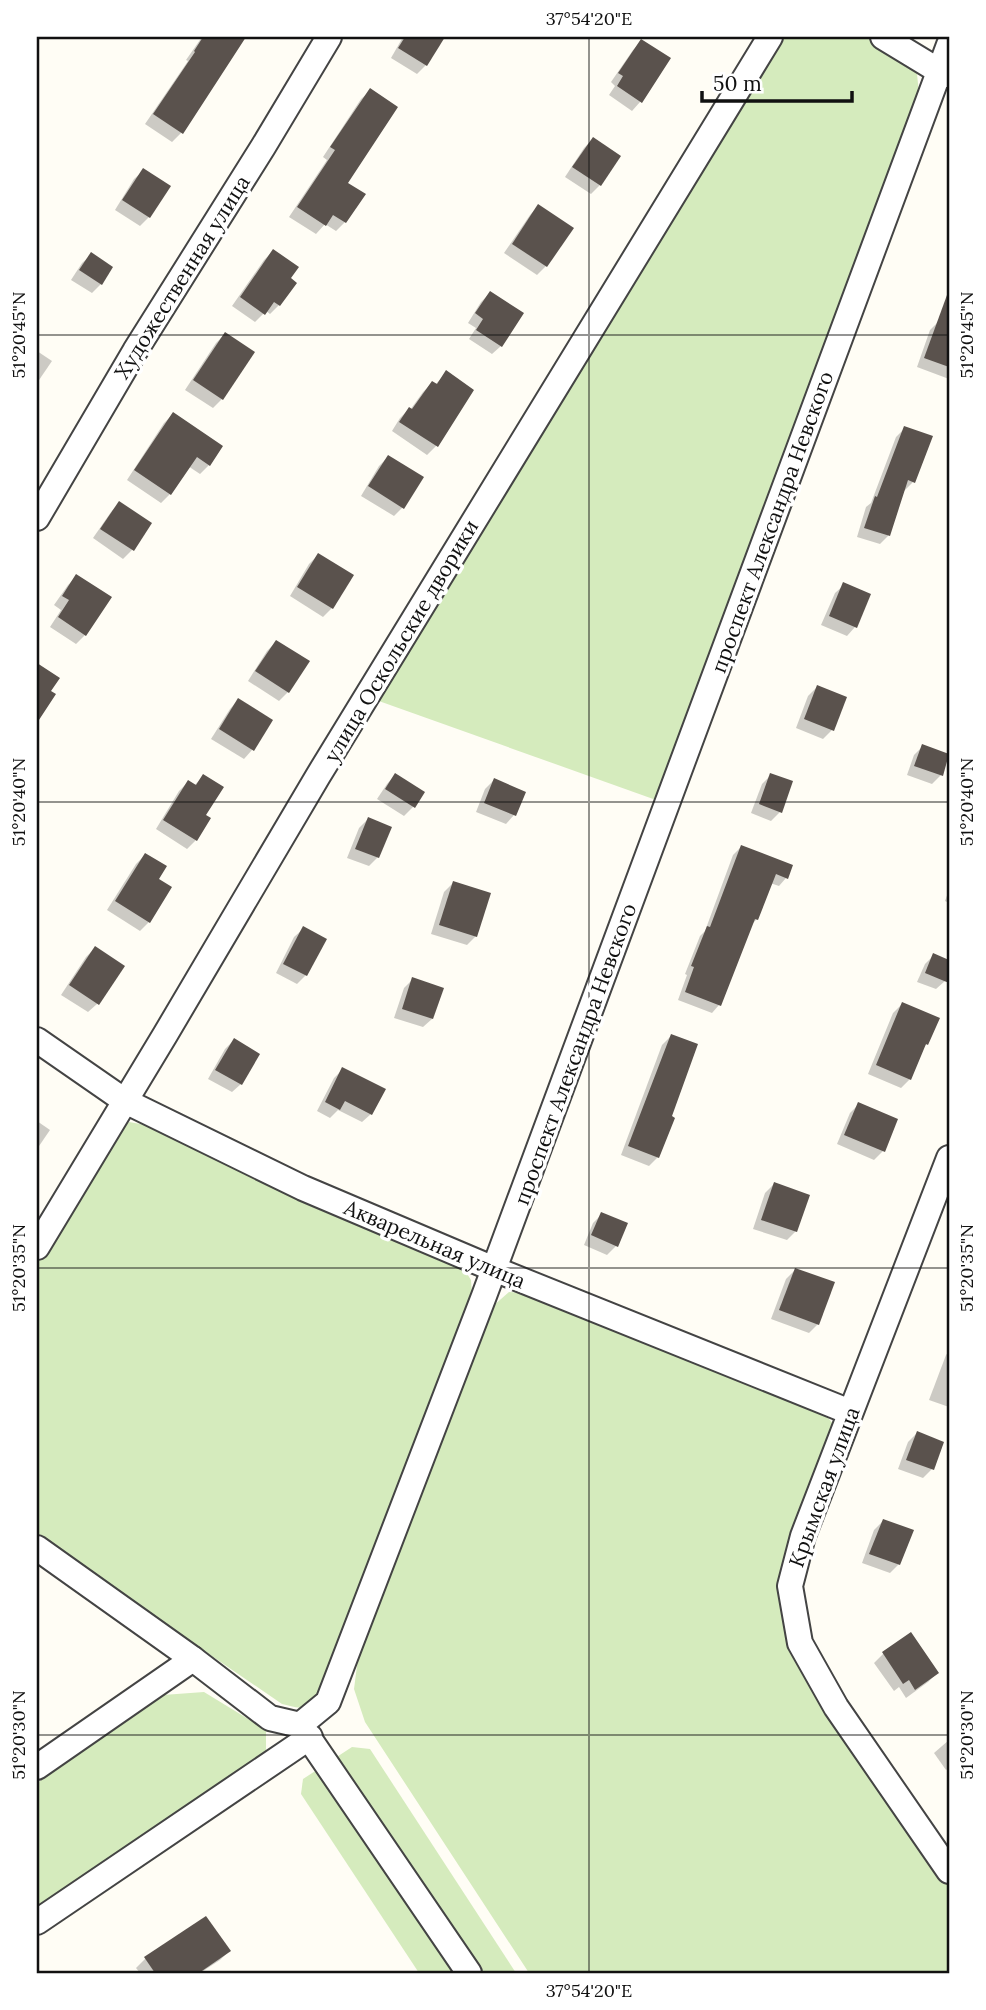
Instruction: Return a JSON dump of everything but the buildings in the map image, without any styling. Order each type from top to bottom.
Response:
[{"type":"street","name":"Художественная улица","points":[[37,518],[135,351],[263,147],[328,37]]},
{"type":"street","name":"улица Оскольские дворики","points":[[37,1247],[318,776],[770,37]]},
{"type":"street","points":[[884,37],[944,73]]},
{"type":"street","name":"проспект Александра Невского","points":[[37,1922],[305,1731],[328,1702],[495,1269],[944,73],[949,45]]},
{"type":"street","name":"Акварельная улица","points":[[37,1040],[125,1101],[303,1188],[495,1269],[850,1412]]},
{"type":"street","name":"Крымская улица","points":[[949,1158],[803,1536],[790,1586],[800,1643],[836,1707],[949,1871]]},
{"type":"street","points":[[37,1548],[193,1659],[270,1718],[305,1731],[470,1973]]},
{"type":"street","points":[[37,1768],[193,1659]]},
{"type":"green space","points":[[780,37],[869,37],[907,60],[917,74],[919,93],[656,800],[376,700]]},
{"type":"green space","points":[[129,1122],[146,1125],[464,1269],[471,1280],[472,1294],[323,1693],[306,1708],[282,1704],[37,1536],[37,1262],[116,1133]]},
{"type":"green space","points":[[509,1292],[524,1293],[821,1409],[833,1424],[831,1443],[784,1573],[830,1714],[949,1887],[949,1973],[529,1973],[365,1722],[354,1689],[358,1658],[493,1306]]},
{"type":"green space","points":[[204,1692],[266,1730],[266,1750],[255,1764],[37,1912],[37,1783],[163,1695]]},
{"type":"green space","points":[[352,1747],[370,1749],[516,1973],[419,1973],[301,1794],[303,1779]]}]
